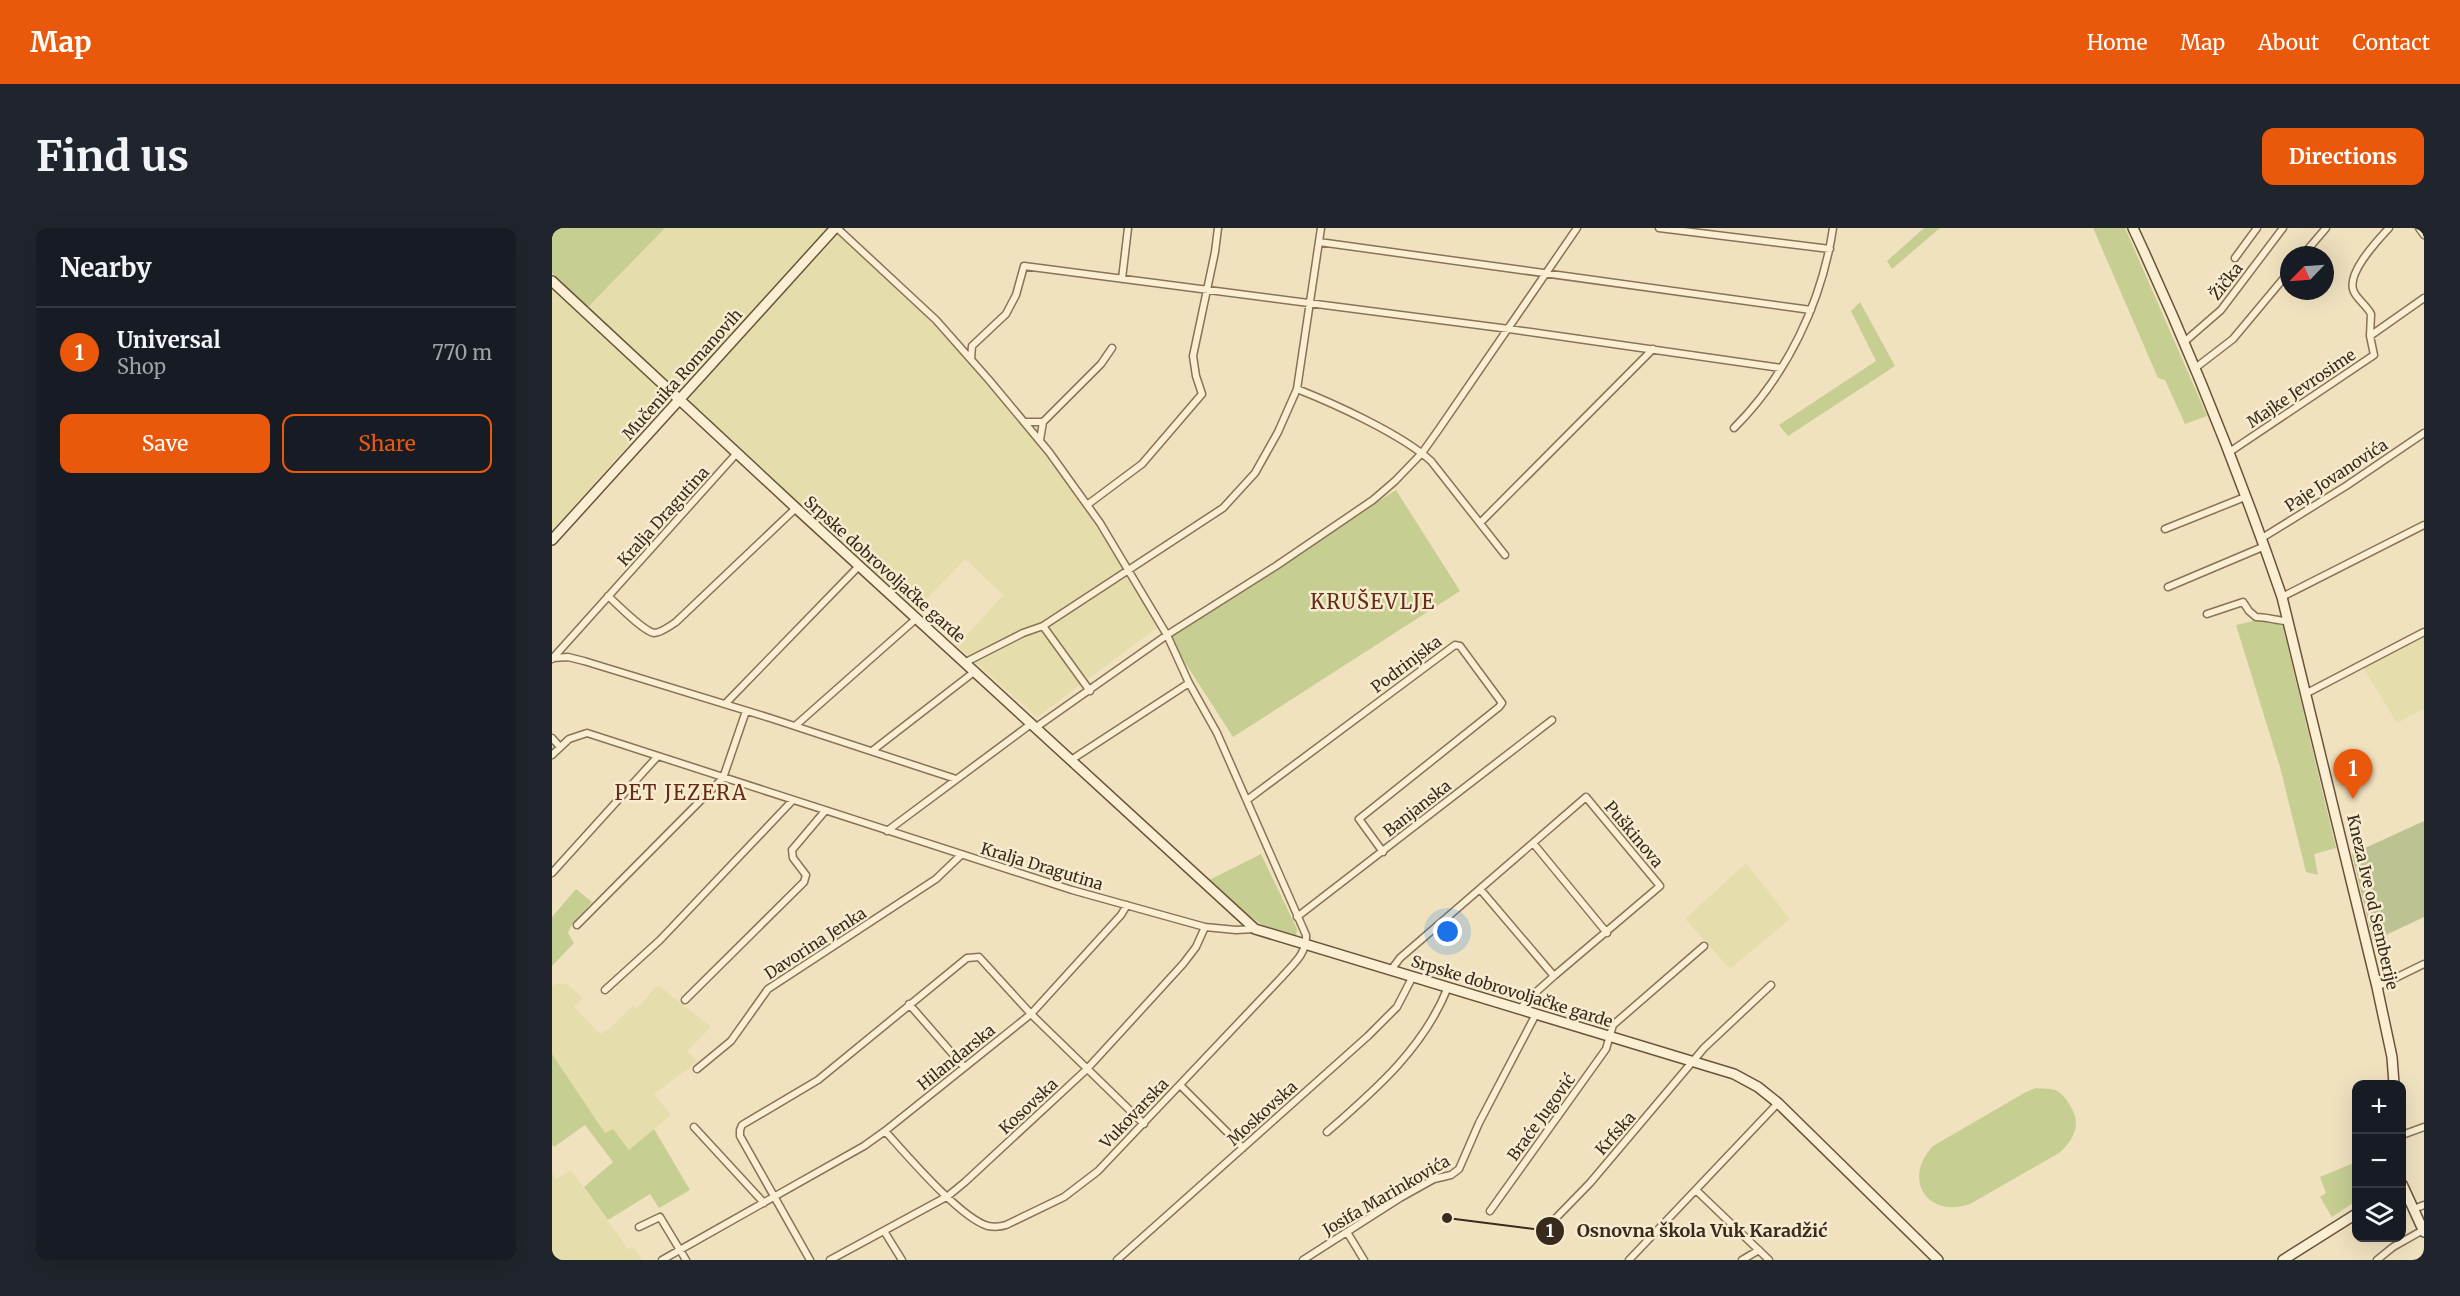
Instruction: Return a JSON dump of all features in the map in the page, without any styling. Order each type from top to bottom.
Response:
[{"type":"main road","name":"Mučenika Romanovih","points":[[552,540],[836,228]]},
{"type":"main road","name":"Kneza Ive od Semberije","points":[[2134,232],[2194,369],[2263,542],[2282,597],[2377,987],[2392,1057],[2394,1080]]},
{"type":"main road","name":"Srpske dobrovoljačke garde","points":[[552,281],[1255,929],[1734,1074],[1778,1103],[1938,1260]]},
{"type":"main road","points":[[2404,1188],[2424,1231]]},
{"type":"main road","points":[[2283,1260],[2352,1217]]},
{"type":"street","points":[[836,228],[936,321],[961,348],[1040,440],[1088,505],[1130,570],[1167,635],[1189,683],[1217,733],[1306,935],[1306,945]]},
{"type":"street","points":[[1122,279],[1128,228]]},
{"type":"street","points":[[1088,505],[1142,465],[1202,394],[1193,356],[1218,228]]},
{"type":"street","points":[[964,663],[1023,633],[1043,626],[1130,570],[1223,508],[1255,472],[1278,432],[1297,389],[1321,228]]},
{"type":"street","points":[[886,831],[956,778],[1089,691],[1167,635],[1276,566],[1373,500],[1395,481],[1422,453],[1577,228]]},
{"type":"street","points":[[1659,228],[1830,249]]},
{"type":"street","points":[[1734,428],[1756,405],[1781,368],[1811,310],[1828,262],[1833,228]]},
{"type":"street","points":[[2134,232],[2144,228]]},
{"type":"street","points":[[2235,258],[2258,228]]},
{"type":"street","name":"Žička","points":[[2183,343],[2221,310],[2283,228]]},
{"type":"street","points":[[2311,246],[2326,228]]},
{"type":"street","name":"Majke Jevrosime","points":[[2228,453],[2374,355],[2370,336],[2370,311],[2354,291],[2352,282],[2354,274],[2373,244],[2389,228]]},
{"type":"street","points":[[2419,228],[2424,235]]},
{"type":"street","points":[[1319,242],[1811,310]]},
{"type":"street","points":[[961,348],[972,346],[1006,314],[1016,295],[1024,266],[1310,302],[1781,368]]},
{"type":"street","points":[[2194,369],[2233,339],[2280,283]]},
{"type":"street","name":"Majke Jevrosime","points":[[2370,336],[2424,298]]},
{"type":"street","points":[[971,360],[972,346]]},
{"type":"street","points":[[1040,440],[1043,422],[1101,364],[1112,348]]},
{"type":"street","points":[[1480,523],[1653,349]]},
{"type":"street","points":[[1297,389],[1362,419],[1422,453],[1431,461],[1505,555]]},
{"type":"street","points":[[1025,422],[1043,422]]},
{"type":"street","name":"Paje Jovanovića","points":[[2168,587],[2263,542],[2424,433]]},
{"type":"street","name":"Kralja Dragutina","points":[[553,659],[737,453]]},
{"type":"street","points":[[2165,529],[2245,497]]},
{"type":"street","points":[[608,596],[646,629],[654,633],[663,630],[676,622],[796,508]]},
{"type":"street","points":[[2282,597],[2424,525]]},
{"type":"street","points":[[725,704],[859,566]]},
{"type":"street","points":[[2207,614],[2243,602],[2256,617],[2269,616],[2276,621],[2289,621]]},
{"type":"street","points":[[795,726],[917,618]]},
{"type":"street","points":[[1043,626],[1089,691]]},
{"type":"street","points":[[2307,693],[2424,632]]},
{"type":"street","name":"Podrinjska","points":[[1247,800],[1455,645],[1460,646],[1502,703],[1359,819],[1383,852]]},
{"type":"street","name":"Kralja Dragutina","points":[[553,659],[568,657],[584,661],[956,778]]},
{"type":"street","points":[[872,752],[974,672]]},
{"type":"street","points":[[1071,760],[1189,683]]},
{"type":"street","points":[[577,925],[723,778],[746,711]]},
{"type":"street","name":"Banjanska","points":[[1297,916],[1552,720]]},
{"type":"street","name":"Kralja Dragutina","points":[[552,755],[575,736],[586,733],[961,855],[1127,905],[1205,927],[1255,929]]},
{"type":"street","points":[[552,738],[560,747]]},
{"type":"street","points":[[552,873],[657,757]]},
{"type":"street","name":"Puškinova","points":[[1391,970],[1400,958],[1586,797],[1660,886],[1554,976],[1525,1002],[1521,1010]]},
{"type":"street","points":[[605,990],[660,940],[792,801]]},
{"type":"street","points":[[685,1000],[804,882],[806,875],[793,858],[792,850],[825,811]]},
{"type":"street","points":[[1533,843],[1607,933]]},
{"type":"street","name":"Davorina Jenka","points":[[697,1069],[732,1041],[768,989],[936,879],[961,855]]},
{"type":"street","points":[[1480,889],[1554,976]]},
{"type":"street","name":"Hilandarska","points":[[662,1260],[864,1146],[885,1131],[1031,1014],[1121,915],[1127,905]]},
{"type":"street","name":"Kosovska","points":[[830,1260],[948,1196],[1087,1069],[1183,964],[1196,947],[1205,927]]},
{"type":"street","name":"Vukovarska","points":[[885,1131],[937,1188],[986,1225],[998,1227],[1006,1225],[1064,1197],[1098,1171],[1281,978],[1305,951],[1306,945]]},
{"type":"street","name":"Braće Jugović","points":[[1490,1211],[1590,1074],[1606,1049],[1613,1025],[1704,946]]},
{"type":"street","points":[[810,1260],[740,1136],[742,1125],[818,1080],[909,1004],[972,956],[979,957],[1031,1014],[1144,1124]]},
{"type":"street","points":[[2377,987],[2424,964]]},
{"type":"street","name":"Moskovska","points":[[1117,1260],[1389,1015],[1403,997],[1413,976]]},
{"type":"street","name":"Krfska","points":[[1554,1220],[1590,1183],[1693,1061],[1771,984]]},
{"type":"street","points":[[1327,1132],[1395,1069],[1425,1030],[1448,987]]},
{"type":"street","points":[[909,1004],[964,1067]]},
{"type":"street","name":"Josifa Marinkovića","points":[[1303,1260],[1434,1179],[1451,1175],[1459,1169],[1479,1123],[1536,1014]]},
{"type":"street","points":[[1180,1085],[1243,1148]]},
{"type":"street","points":[[1629,1260],[1697,1191],[1778,1103]]},
{"type":"street","points":[[694,1127],[764,1203]]},
{"type":"street","points":[[2405,1134],[2424,1127]]},
{"type":"street","points":[[1697,1191],[1769,1260]]},
{"type":"street","points":[[2414,1209],[2424,1205]]},
{"type":"street","points":[[639,1227],[660,1217],[686,1260]]},
{"type":"street","points":[[884,1231],[902,1260]]},
{"type":"street","points":[[2377,1260],[2393,1247],[2424,1231]]},
{"type":"street","points":[[1347,1232],[1364,1260]]},
{"type":"street","points":[[1742,1260],[1759,1250]]},
{"type":"shaded area","points":[[665,228],[830,228],[682,388],[677,390],[588,307]]},
{"type":"shaded area","points":[[838,235],[919,309],[1035,442],[1075,495],[1158,627],[1037,717],[957,646],[1003,595],[965,559],[915,611],[690,401],[690,395]]},
{"type":"shaded area","points":[[552,287],[668,395],[668,401],[552,530]]},
{"type":"shaded area","points":[[2424,636],[2424,709],[2397,723],[2363,667]]},
{"type":"shaded area","points":[[1746,863],[1790,919],[1730,969],[1685,919]]},
{"type":"shaded area","points":[[567,984],[583,998],[574,1007],[600,1034],[611,1027],[633,1005],[637,1008],[658,985],[711,1027],[687,1051],[697,1062],[654,1094],[671,1115],[629,1150],[613,1129],[605,1133],[552,1054],[552,986]]},
{"type":"shaded area","points":[[571,1170],[628,1249],[634,1248],[642,1260],[552,1260],[552,1173],[556,1179]]},
{"type":"green space","points":[[552,228],[665,228],[588,307],[552,273]]},
{"type":"green space","points":[[1924,228],[1940,228],[1892,269],[1887,261]]},
{"type":"green space","points":[[2093,228],[2125,228],[2207,416],[2185,424],[2165,380],[2158,378]]},
{"type":"green space","points":[[1860,302],[1895,366],[1788,436],[1779,425],[1876,361],[1851,311]]},
{"type":"green space","points":[[1396,490],[1460,591],[1233,737],[1168,636]]},
{"type":"green space","points":[[2280,615],[2336,848],[2314,854],[2318,875],[2306,872],[2280,767],[2236,625]]},
{"type":"green space","points":[[2424,821],[2424,917],[2373,941],[2352,854]]},
{"type":"green space","points":[[1261,854],[1297,929],[1296,937],[1264,926],[1232,904],[1207,881]]},
{"type":"green space","points":[[576,889],[592,902],[571,926],[568,933],[574,943],[552,966],[552,917]]},
{"type":"green space","points":[[552,1054],[605,1133],[613,1129],[629,1150],[654,1129],[690,1190],[659,1208],[650,1194],[608,1220],[584,1187],[613,1162],[585,1125],[554,1147],[552,1144]]},
{"type":"green space","points":[[2036,1088],[2055,1090],[2063,1095],[2071,1107],[2076,1126],[2072,1138],[2064,1148],[1970,1204],[1955,1207],[1942,1206],[1931,1201],[1924,1193],[1920,1183],[1920,1171],[1924,1159],[1933,1146]]},
{"type":"green space","points":[[2352,1164],[2352,1204],[2332,1217],[2320,1197],[2326,1193],[2320,1177]]},
{"type":"place","name":"Universal","points":[[2353,799]]},
{"type":"place","name":"Osnovna škola Vuk Karadžić","points":[[1447,1218]]},
{"type":"district","name":"KRUŠEVLJE","points":[[1373,602]]},
{"type":"district","name":"PET JEZERA","points":[[681,793]]}]
